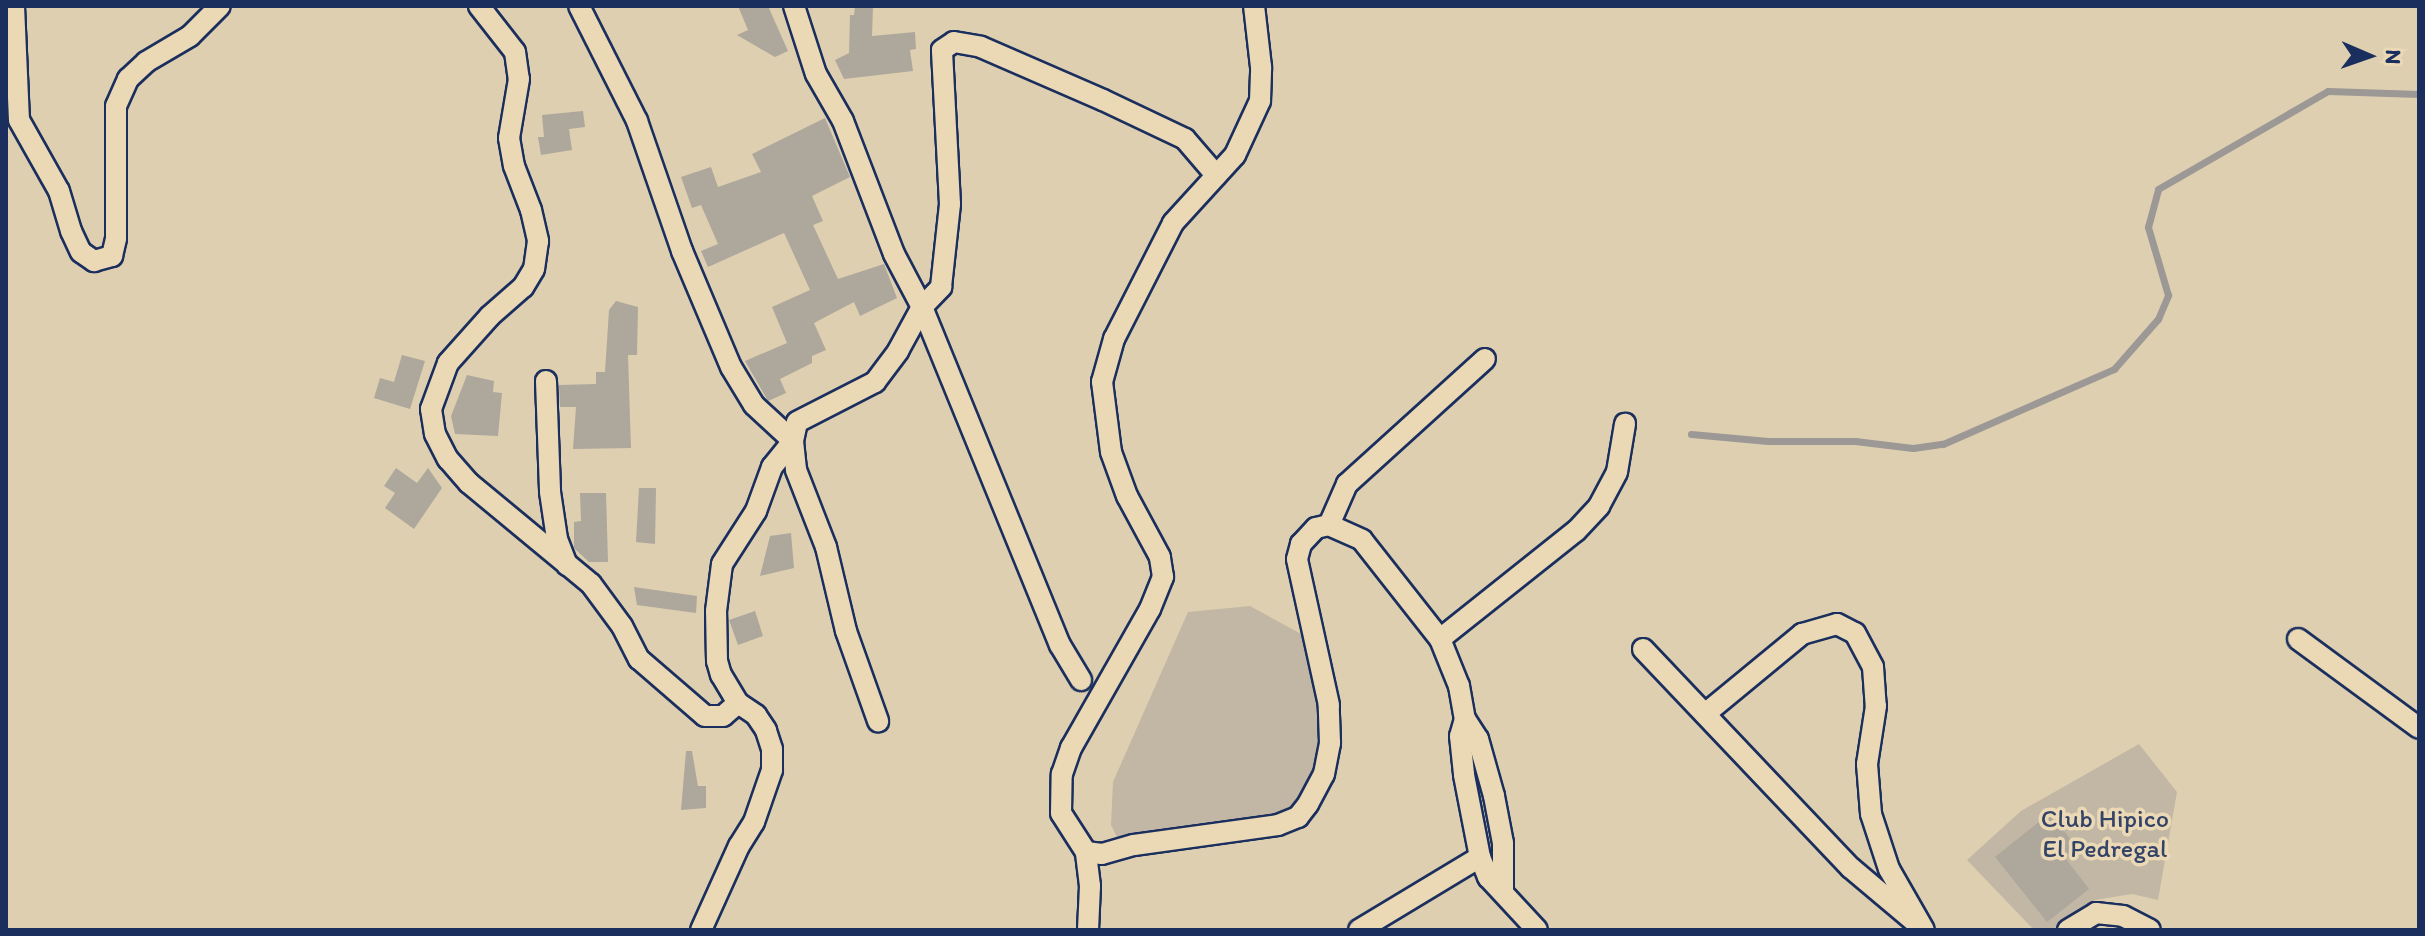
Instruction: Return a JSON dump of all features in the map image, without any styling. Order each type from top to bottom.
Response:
[{"type":"street","points":[[14,6],[19,120],[59,191],[81,252],[94,261],[112,256],[116,238],[116,106],[128,79],[146,62],[190,36],[220,6]]},
{"type":"street","points":[[479,6],[515,52],[519,79],[509,138],[514,166],[531,210],[538,241],[534,269],[523,287],[490,316],[448,363],[431,409],[435,434],[448,459],[495,507],[591,584],[622,626],[639,659],[680,691],[694,710],[714,718],[731,711],[738,703]]},
{"type":"street","points":[[579,6],[637,121],[682,251],[731,367],[754,405],[793,441]]},
{"type":"street","points":[[794,6],[810,61],[843,121],[894,254],[922,307],[1060,645],[1081,680]]},
{"type":"street","points":[[1088,930],[1090,886],[1086,852],[1061,813],[1062,774],[1071,748],[1150,609],[1163,577],[1160,557],[1127,496],[1111,452],[1102,382],[1114,339],[1173,223],[1235,155],[1260,101],[1261,67],[1254,6]]},
{"type":"street","points":[[878,721],[846,631],[826,547],[796,470],[793,441],[797,422],[875,382],[898,351],[922,307],[941,287],[950,204],[942,50],[954,42],[981,47],[1185,139],[1216,175]]},
{"type":"street","points":[[1329,525],[1347,484],[1485,359]]},
{"type":"street","points":[[546,381],[550,492],[557,539],[567,565]]},
{"type":"street","points":[[1440,639],[1576,531],[1599,506],[1617,472],[1625,424]]},
{"type":"street","points":[[701,930],[739,846],[754,822],[772,770],[772,749],[766,730],[756,715],[738,703],[721,675],[717,661],[716,611],[722,564],[756,511],[772,467],[793,441]]},
{"type":"street","points":[[1086,852],[1102,854],[1134,845],[1278,825],[1298,817],[1308,804],[1324,774],[1330,743],[1329,705],[1297,559],[1301,544],[1316,528],[1329,525],[1362,540],[1440,639],[1459,686],[1465,719],[1478,739],[1494,796],[1503,843],[1503,892]]},
{"type":"street","points":[[1705,714],[1802,634],[1837,624],[1855,633],[1873,667],[1876,706],[1867,764],[1871,814],[1889,869],[1921,927]]},
{"type":"street","points":[[2298,639],[2419,728]]},
{"type":"street","points":[[1643,649],[1851,868],[1898,911],[1921,927]]},
{"type":"street","points":[[1465,719],[1460,736],[1464,775],[1480,857],[1488,877],[1527,926]]},
{"type":"street","points":[[1359,930],[1480,857]]},
{"type":"street","points":[[2068,930],[2096,913],[2123,916],[2150,930]]},
{"type":"green space","points":[[1250,606],[1314,641],[1329,705],[1312,810],[1120,843],[1111,825],[1113,782],[1188,612]]},
{"type":"green space","name":"Club Hipico El Pedregal","points":[[2139,744],[2177,792],[2158,900],[2132,894],[2095,900],[2053,930],[2034,930],[1967,860],[2021,811]]},
{"type":"building","points":[[738,6],[768,6],[788,51],[775,57],[737,35],[748,30]]},
{"type":"building","points":[[855,6],[873,6],[872,36],[915,32],[916,49],[910,50],[913,71],[844,79],[835,60],[849,53],[850,15],[854,15]]},
{"type":"building","points":[[583,111],[585,127],[569,129],[572,150],[541,155],[538,137],[544,137],[542,115]]},
{"type":"building","points":[[825,118],[850,177],[812,196],[823,221],[813,225],[838,279],[884,264],[897,298],[860,316],[854,302],[814,323],[826,350],[812,356],[812,363],[780,379],[786,393],[768,401],[745,361],[787,343],[772,307],[810,290],[784,233],[708,267],[701,251],[718,244],[701,205],[692,208],[681,177],[711,167],[718,187],[761,172],[752,154]]},
{"type":"building","points":[[616,301],[638,307],[637,355],[628,355],[631,448],[573,449],[576,407],[560,407],[559,385],[596,384],[596,372],[605,372],[609,310]]},
{"type":"building","points":[[402,355],[425,361],[410,409],[374,398],[380,378],[394,382]]},
{"type":"building","points":[[467,375],[494,381],[493,392],[502,393],[498,436],[455,434],[451,416]]},
{"type":"building","points":[[396,468],[417,483],[428,468],[442,488],[414,529],[385,508],[395,493],[384,486]]},
{"type":"building","points":[[639,488],[656,488],[655,544],[636,542]]},
{"type":"building","points":[[580,493],[606,493],[608,562],[589,562],[574,548],[574,522],[581,521]]},
{"type":"building","points":[[791,533],[794,568],[760,576],[770,536]]},
{"type":"building","points":[[634,587],[697,596],[696,613],[637,605]]},
{"type":"building","points":[[755,611],[763,636],[738,645],[729,620]]},
{"type":"building","points":[[686,751],[692,751],[698,786],[706,786],[706,808],[681,810]]},
{"type":"building","points":[[2050,813],[2078,849],[2066,859],[2089,889],[2047,922],[1995,857]]},
{"type":"waterway","points":[[1691,434],[1768,441],[1855,441],[1913,448],[1943,444],[2114,369],[2158,319],[2168,295],[2148,227],[2158,189],[2328,91],[2419,94]]}]
